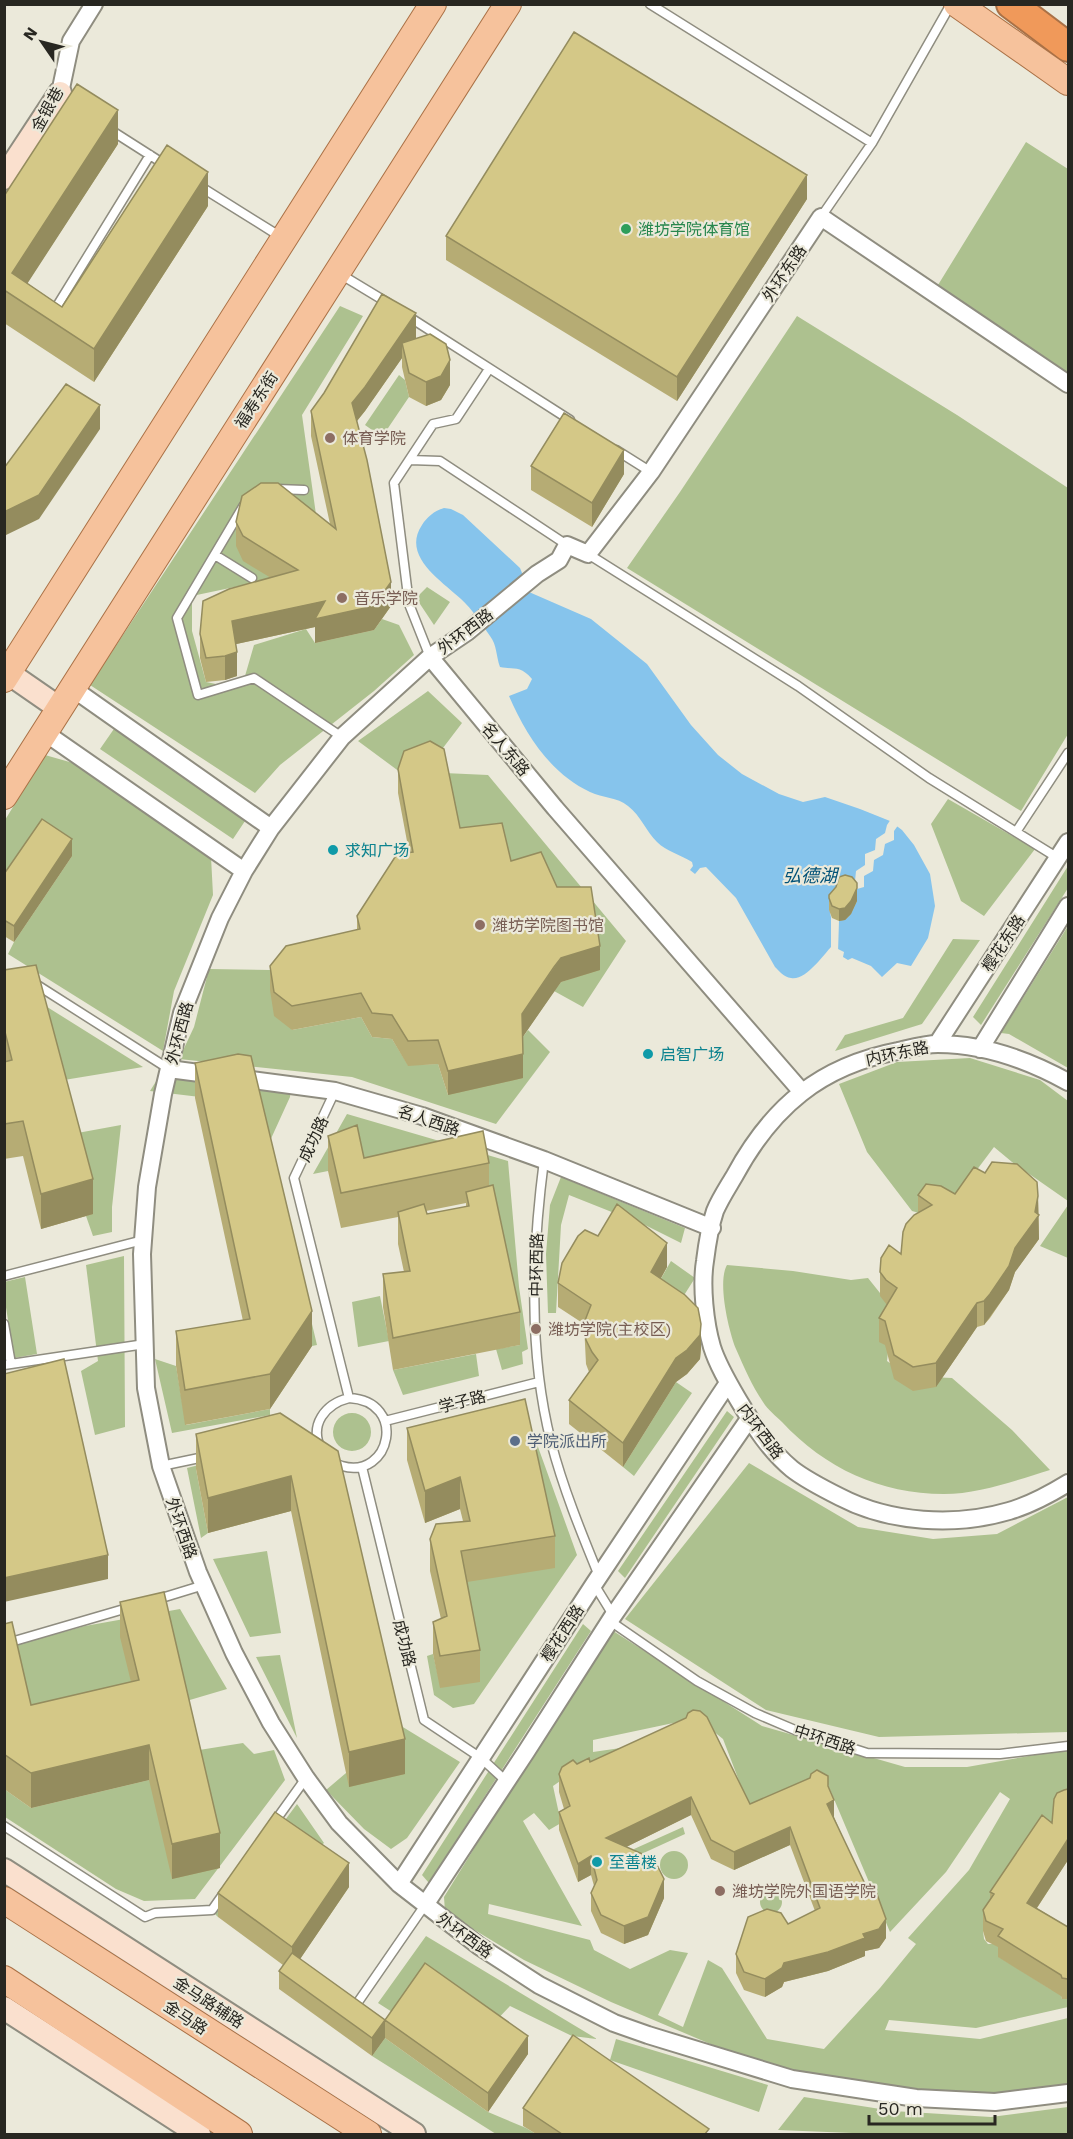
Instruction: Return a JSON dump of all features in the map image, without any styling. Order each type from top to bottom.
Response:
[{"type":"highway","points":[[1011,4],[1068,46]]},
{"type":"main road","points":[[6,674],[433,4]]},
{"type":"main road","name":"福寿东街","points":[[4,796],[508,4]]},
{"type":"main road","points":[[957,4],[1068,82]]},
{"type":"main road","name":"金马路","points":[[4,1900],[368,2134]]},
{"type":"main road","points":[[4,1979],[238,2134]]},
{"type":"street","name":"金银巷","points":[[4,178],[60,93],[71,41],[94,4]]},
{"type":"street","points":[[821,218],[1068,384]]},
{"type":"street","name":"外环东路","points":[[588,554],[651,472],[821,218]]},
{"type":"street","points":[[567,545],[588,554]]},
{"type":"street","name":"外环西路","points":[[567,545],[559,560],[537,574],[467,632],[430,657],[342,737],[271,828],[243,871],[220,918],[186,1002],[169,1069],[147,1187],[143,1240],[146,1388],[161,1466],[204,1585],[244,1673],[306,1778],[339,1822],[399,1884],[479,1946],[539,1985],[592,2012],[648,2035],[778,2075],[916,2098],[995,2102],[1068,2094]]},
{"type":"street","name":"名人东路","points":[[430,657],[578,834],[802,1092]]},
{"type":"street","points":[[6,674],[65,698],[271,828]]},
{"type":"street","points":[[44,732],[243,871]]},
{"type":"street","name":"樱花东路","points":[[937,1044],[1068,842]]},
{"type":"street","points":[[980,1049],[1068,906]]},
{"type":"street","name":"内环东路","points":[[750,1147],[780,1111],[802,1092],[838,1069],[870,1056],[937,1044],[998,1051],[1068,1082]]},
{"type":"street","name":"名人西路","points":[[169,1069],[335,1091],[422,1116],[544,1160],[711,1228]]},
{"type":"street","name":"内环西路","points":[[750,1147],[716,1210],[704,1262],[705,1303],[712,1346],[728,1383],[749,1419],[772,1450],[793,1470],[859,1507],[933,1521],[970,1518],[1009,1511],[1044,1497],[1068,1483]]},
{"type":"street","name":"樱花西路","points":[[399,1884],[596,1580],[728,1383]]},
{"type":"street","name":"樱花西路","points":[[425,1905],[612,1618],[749,1419]]},
{"type":"street","name":"金马路辅路","points":[[4,1869],[414,2134]]},
{"type":"street","points":[[4,2008],[199,2134]]},
{"type":"lane","points":[[650,4],[872,143]]},
{"type":"lane","points":[[821,218],[872,143],[951,4]]},
{"type":"lane","points":[[96,122],[179,173]]},
{"type":"lane","points":[[52,314],[150,155]]},
{"type":"lane","points":[[188,179],[284,239]]},
{"type":"lane","points":[[337,273],[346,276],[574,423]]},
{"type":"lane","name":"名人东路","points":[[430,657],[409,604],[394,483],[433,424],[456,420],[489,369]]},
{"type":"lane","points":[[603,442],[651,472]]},
{"type":"lane","points":[[410,460],[440,461],[567,545]]},
{"type":"lane","points":[[263,489],[304,490]]},
{"type":"lane","points":[[248,498],[177,618],[198,695],[254,678],[342,737]]},
{"type":"lane","points":[[588,554],[798,686],[929,778],[1058,858]]},
{"type":"lane","points":[[215,555],[252,578]]},
{"type":"lane","points":[[1016,832],[1068,753]]},
{"type":"lane","points":[[24,986],[34,983],[169,1069]]},
{"type":"lane","name":"成功路","points":[[335,1091],[294,1178],[349,1398]]},
{"type":"lane","name":"中环西路","points":[[544,1160],[535,1254],[539,1382],[551,1442],[596,1580],[612,1618],[697,1681],[755,1713],[795,1730],[867,1753],[1000,1754],[1068,1746]]},
{"type":"lane","points":[[4,1276],[143,1240]]},
{"type":"lane","points":[[4,1324],[8,1365],[144,1344]]},
{"type":"lane","name":"学子路","points":[[385,1421],[539,1382]]},
{"type":"lane","points":[[349,1398],[360,1398],[371,1403],[380,1410],[385,1421],[386,1444],[372,1462],[362,1467],[350,1468],[329,1459],[312,1435],[328,1407],[337,1401],[349,1398]]},
{"type":"lane","points":[[161,1466],[207,1456]]},
{"type":"lane","name":"成功路","points":[[362,1467],[424,1720],[481,1758],[506,1781]]},
{"type":"lane","points":[[148,1602],[204,1585]]},
{"type":"lane","points":[[4,1644],[137,1605]]},
{"type":"lane","points":[[265,1835],[306,1778]]},
{"type":"lane","points":[[4,1826],[145,1917],[155,1912],[212,1910],[231,1883]]},
{"type":"lane","points":[[356,2005],[425,1905]]},
{"type":"green space","points":[[1026,142],[1068,169],[1068,373],[938,285]]},
{"type":"green space","points":[[340,306],[363,316],[302,415],[320,543],[273,579],[192,596],[192,631],[206,682],[231,687],[245,676],[254,645],[306,629],[315,643],[374,630],[382,619],[399,625],[414,655],[374,691],[280,765],[255,793],[90,685]]},
{"type":"green space","points":[[797,316],[957,415],[1068,488],[1068,734],[1021,811],[627,568]]},
{"type":"green space","points":[[399,375],[405,380],[409,397],[382,437],[365,425]]},
{"type":"green space","points":[[427,587],[450,602],[434,625],[416,598]]},
{"type":"green space","points":[[428,691],[462,723],[430,765],[404,775],[358,741]]},
{"type":"green space","points":[[116,726],[245,821],[233,839],[100,749]]},
{"type":"green space","points":[[45,755],[73,763],[211,857],[213,895],[174,991],[163,1051],[8,954],[72,856],[5,890],[5,820]]},
{"type":"green space","points":[[444,773],[488,775],[626,941],[583,1007],[554,991],[561,982],[600,969],[460,853]]},
{"type":"green space","points":[[948,799],[1035,849],[984,916],[961,901],[931,824]]},
{"type":"green space","points":[[1068,866],[1068,888],[981,1025],[973,1017]]},
{"type":"green space","points":[[1068,926],[1068,1068],[1009,1034],[1001,1033]]},
{"type":"green space","points":[[953,939],[980,940],[922,1024],[835,1051],[845,1035],[903,1018]]},
{"type":"green space","points":[[209,969],[271,970],[292,1030],[361,1017],[372,1037],[392,1039],[408,1065],[438,1064],[448,1095],[522,1038],[528,1030],[550,1052],[496,1124],[352,1077],[179,1059],[194,1027]]},
{"type":"green space","points":[[36,1000],[143,1067],[58,1081]]},
{"type":"green space","points":[[970,1058],[1040,1080],[1068,1101],[1068,1201],[994,1147],[940,1219],[912,1211],[867,1152],[839,1084],[897,1062]]},
{"type":"green space","points":[[160,1075],[291,1088],[290,1097],[269,1143],[317,1345],[312,1346],[200,1097],[150,1091]]},
{"type":"green space","points":[[347,1114],[508,1161],[519,1287],[528,1349],[522,1352],[523,1364],[502,1370],[496,1349],[520,1345],[483,1166],[328,1171],[313,1174]]},
{"type":"green space","points":[[121,1125],[112,1207],[112,1232],[93,1236],[86,1216],[93,1213],[72,1134]]},
{"type":"green space","points":[[561,1177],[685,1228],[681,1243],[647,1226],[569,1195],[561,1225],[556,1313],[548,1313],[546,1254],[550,1205]]},
{"type":"green space","points":[[1068,1205],[1068,1258],[1040,1246]]},
{"type":"green space","points":[[124,1256],[125,1427],[95,1435],[81,1371],[98,1361],[86,1265]]},
{"type":"green space","points":[[671,1261],[695,1278],[674,1311],[651,1296]]},
{"type":"green space","points":[[727,1265],[793,1271],[851,1280],[868,1278],[884,1298],[892,1313],[887,1361],[908,1376],[952,1378],[1012,1430],[1050,1470],[984,1489],[944,1494],[920,1493],[876,1483],[855,1475],[816,1453],[767,1408],[748,1376],[736,1349],[727,1319],[723,1283]]},
{"type":"green space","points":[[25,1277],[37,1354],[14,1358],[4,1282]]},
{"type":"green space","points":[[380,1296],[389,1341],[358,1347],[352,1302]]},
{"type":"green space","points":[[476,1354],[479,1376],[403,1395],[393,1370]]},
{"type":"green space","points":[[155,1359],[176,1366],[186,1425],[270,1409],[270,1415],[172,1433]]},
{"type":"green space","points":[[676,1382],[692,1393],[634,1476],[623,1467]]},
{"type":"green space","points":[[524,1408],[577,1555],[474,1704],[453,1708],[434,1695],[427,1656],[433,1654],[441,1688],[461,1583],[525,1432]]},
{"type":"green space","points":[[727,1411],[734,1417],[625,1578],[618,1571]]},
{"type":"green space","points":[[352,1413],[366,1418],[371,1432],[366,1446],[352,1451],[338,1446],[333,1432],[338,1418]]},
{"type":"green space","points":[[278,1445],[196,1469],[208,1533],[201,1538],[187,1468]]},
{"type":"green space","points":[[749,1463],[858,1527],[933,1539],[997,1534],[1068,1497],[1068,1732],[879,1737],[766,1710],[625,1619]]},
{"type":"green space","points":[[267,1551],[281,1633],[250,1637],[213,1559]]},
{"type":"green space","points":[[180,1609],[227,1689],[139,1715],[31,1740],[5,1648],[85,1626]]},
{"type":"green space","points":[[583,1624],[591,1631],[429,1883],[422,1875]]},
{"type":"green space","points":[[610,1629],[762,1726],[905,1767],[967,1767],[1068,1749],[1068,1810],[1054,1820],[983,1931],[984,1939],[988,1944],[999,1944],[999,1957],[1052,1990],[1058,1984],[1062,1999],[1068,1999],[1068,2007],[976,2028],[889,2020],[885,2030],[980,2039],[1068,2018],[1068,2086],[991,2097],[900,2089],[802,2072],[727,2051],[611,2002],[524,1960],[445,1912],[444,1897]],"holes":[[[697,1718],[723,1739],[751,1812],[826,1780],[890,1932],[946,1872],[1000,1792],[1010,1799],[969,1870],[908,1938],[916,1944],[880,1988],[824,2049],[767,2039],[722,1968],[708,1960],[683,2027],[658,2015],[688,1953],[670,1950],[630,1969],[594,1950],[590,1940],[488,1914],[489,1904],[582,1926],[523,1821],[534,1813],[549,1830],[561,1823],[553,1786],[576,1770],[669,1741],[593,1752],[593,1740]]]},
{"type":"green space","points":[[280,1655],[297,1738],[256,1657]]},
{"type":"green space","points":[[393,1721],[460,1762],[407,1838],[391,1849],[364,1829],[326,1790],[346,1773]]},
{"type":"green space","points":[[243,1743],[254,1754],[274,1750],[285,1780],[195,1899],[144,1901],[116,1889],[5,1817],[4,1789],[31,1808],[149,1780],[193,1751]]},
{"type":"green space","points":[[297,1804],[324,1843],[306,1858],[275,1836],[218,1917],[215,1914]]},
{"type":"green space","points":[[683,1827],[685,1834],[637,1856],[634,1849]]},
{"type":"green space","points":[[674,1851],[684,1855],[688,1865],[684,1875],[674,1879],[664,1875],[660,1865],[664,1855]]},
{"type":"green space","points":[[771,1891],[779,1894],[782,1902],[779,1910],[771,1913],[763,1910],[760,1902],[763,1894]]},
{"type":"green space","points":[[426,1936],[597,2039],[572,2036],[510,2006],[490,2027],[400,2017],[378,2003]]},
{"type":"green space","points":[[385,2038],[488,2112],[536,2134],[496,2134],[372,2056]]},
{"type":"green space","points":[[616,2039],[768,2085],[759,2112],[610,2060]]},
{"type":"green space","points":[[804,2097],[893,2111],[991,2117],[1068,2107],[1068,2134],[877,2134],[778,2130]]},
{"type":"water","name":"弘德湖","points":[[444,508],[463,515],[520,568],[524,578],[523,583],[529,592],[591,619],[647,664],[691,725],[718,755],[742,774],[779,794],[803,802],[825,797],[890,821],[902,830],[914,845],[930,874],[935,906],[928,938],[911,966],[897,963],[882,977],[871,966],[852,958],[848,960],[843,957],[844,952],[832,946],[802,976],[791,978],[782,974],[775,967],[736,898],[706,867],[700,868],[695,874],[690,870],[693,866],[692,862],[657,842],[628,806],[590,792],[551,764],[523,725],[509,696],[527,689],[532,679],[520,670],[500,667],[494,643],[480,622],[465,603],[426,567],[420,557],[417,536],[422,525],[431,515]]},
{"type":"pier","points":[[891,819],[899,824],[894,831],[894,840],[885,844],[883,855],[874,860],[873,871],[864,876],[864,887],[857,889],[857,901],[852,911],[848,917],[839,921],[838,952],[831,951],[829,907],[855,881],[856,871],[865,865],[865,854],[875,850],[876,839],[885,833]]},
{"type":"building","name":"潍坊学院体育馆","points":[[574,32],[807,175],[677,377],[446,236]]},
{"type":"building","points":[[77,84],[118,110],[12,273],[62,307],[167,145],[208,172],[94,349],[4,290],[4,196]]},
{"type":"building","points":[[382,294],[416,313],[352,403],[367,460],[391,582],[374,606],[315,619],[325,601],[232,621],[237,652],[206,658],[200,634],[203,601],[229,589],[298,570],[243,536],[236,522],[242,496],[261,483],[278,483],[336,529],[311,411]]},
{"type":"building","points":[[430,334],[446,344],[450,360],[441,376],[426,382],[409,373],[402,343]]},
{"type":"building","points":[[66,384],[100,405],[39,495],[4,512],[4,468]]},
{"type":"building","points":[[564,413],[624,450],[592,503],[531,466]]},
{"type":"building","name":"潍坊学院图书馆","points":[[430,741],[444,749],[460,828],[502,823],[511,861],[541,852],[557,887],[591,887],[600,946],[561,958],[554,967],[522,1014],[523,1054],[448,1071],[438,1040],[408,1041],[392,1015],[372,1013],[361,993],[292,1006],[274,992],[270,966],[286,946],[360,929],[357,916],[397,854],[413,852],[398,769],[404,751]]},
{"type":"building","points":[[42,819],[72,839],[14,926],[4,920],[4,874]]},
{"type":"building","points":[[845,875],[852,877],[857,883],[857,888],[845,908],[839,909],[832,906],[829,895],[836,887],[839,877]]},
{"type":"building","points":[[36,965],[93,1179],[41,1194],[23,1121],[4,1124],[4,1062],[12,1060],[4,1028],[4,970]]},
{"type":"building","points":[[238,1054],[251,1056],[312,1311],[270,1374],[185,1390],[176,1331],[250,1319],[195,1063]]},
{"type":"building","points":[[357,1125],[364,1158],[483,1131],[489,1163],[341,1193],[328,1136]]},
{"type":"building","points":[[992,1162],[1017,1164],[1037,1182],[1038,1196],[1035,1212],[1039,1215],[1015,1248],[1009,1266],[990,1294],[984,1301],[977,1303],[936,1363],[913,1367],[894,1355],[885,1321],[879,1318],[897,1288],[880,1272],[881,1258],[889,1245],[901,1254],[906,1224],[914,1215],[932,1205],[918,1195],[926,1184],[941,1186],[955,1194],[974,1167],[985,1173]]},
{"type":"building","points":[[493,1185],[520,1312],[393,1338],[383,1274],[410,1271],[398,1212],[424,1204],[427,1214],[469,1206],[466,1192]]},
{"type":"building","points":[[617,1204],[667,1243],[651,1272],[685,1295],[698,1308],[701,1324],[700,1335],[687,1350],[676,1358],[623,1443],[569,1400],[598,1360],[586,1340],[584,1323],[591,1305],[558,1283],[562,1263],[578,1236],[585,1230],[598,1236]]},
{"type":"building","points":[[64,1359],[108,1555],[4,1578],[4,1374]]},
{"type":"building","points":[[525,1399],[555,1536],[461,1551],[480,1650],[440,1656],[433,1622],[447,1616],[430,1539],[436,1524],[470,1521],[460,1477],[425,1491],[407,1428]]},
{"type":"building","points":[[280,1413],[338,1451],[405,1739],[349,1752],[291,1476],[208,1498],[196,1434]]},
{"type":"building","points":[[164,1592],[220,1833],[172,1844],[149,1745],[31,1773],[4,1754],[4,1624],[12,1622],[31,1705],[139,1680],[120,1602]]},
{"type":"building","name":"至善楼","points":[[693,1710],[700,1711],[707,1717],[750,1804],[810,1778],[811,1774],[817,1770],[828,1776],[828,1786],[834,1800],[827,1804],[867,1888],[874,1886],[886,1919],[879,1929],[863,1934],[865,1938],[828,1952],[784,1963],[782,1968],[765,1979],[744,1972],[736,1954],[748,1917],[767,1909],[781,1913],[788,1924],[820,1908],[790,1827],[734,1852],[711,1840],[691,1797],[606,1838],[654,1859],[664,1879],[648,1917],[624,1926],[601,1915],[591,1893],[597,1880],[591,1856],[578,1864],[559,1812],[570,1806],[559,1774],[562,1767],[573,1760],[577,1764],[589,1758],[590,1762],[686,1718]]},
{"type":"building","points":[[1068,1789],[1068,1839],[1027,1903],[1068,1927],[1068,1979],[1062,1978],[1061,1975],[998,1936],[1003,1929],[986,1921],[983,1910],[994,1894],[990,1892],[1042,1815],[1052,1823],[1054,1799],[1057,1793]]},
{"type":"building","points":[[275,1812],[349,1863],[292,1947],[218,1893]]},
{"type":"building","points":[[292,1953],[385,2020],[372,2038],[279,1971]]},
{"type":"building","points":[[425,1963],[528,2036],[488,2093],[385,2020]]},
{"type":"building","points":[[573,2035],[709,2129],[705,2134],[562,2134],[523,2108]]},
{"type":"place","name":"潍坊学院体育馆","points":[[626,229]]},
{"type":"place","name":"体育学院","points":[[330,438]]},
{"type":"place","name":"音乐学院","points":[[342,598]]},
{"type":"place","name":"求知广场","points":[[333,850]]},
{"type":"place","name":"潍坊学院图书馆","points":[[480,925]]},
{"type":"place","name":"启智广场","points":[[648,1054]]},
{"type":"place","name":"潍坊学院(主校区)","points":[[536,1329]]},
{"type":"place","name":"学院派出所","points":[[515,1441]]},
{"type":"place","name":"至善楼","points":[[597,1862]]},
{"type":"place","name":"潍坊学院外国语学院","points":[[720,1891]]}]
